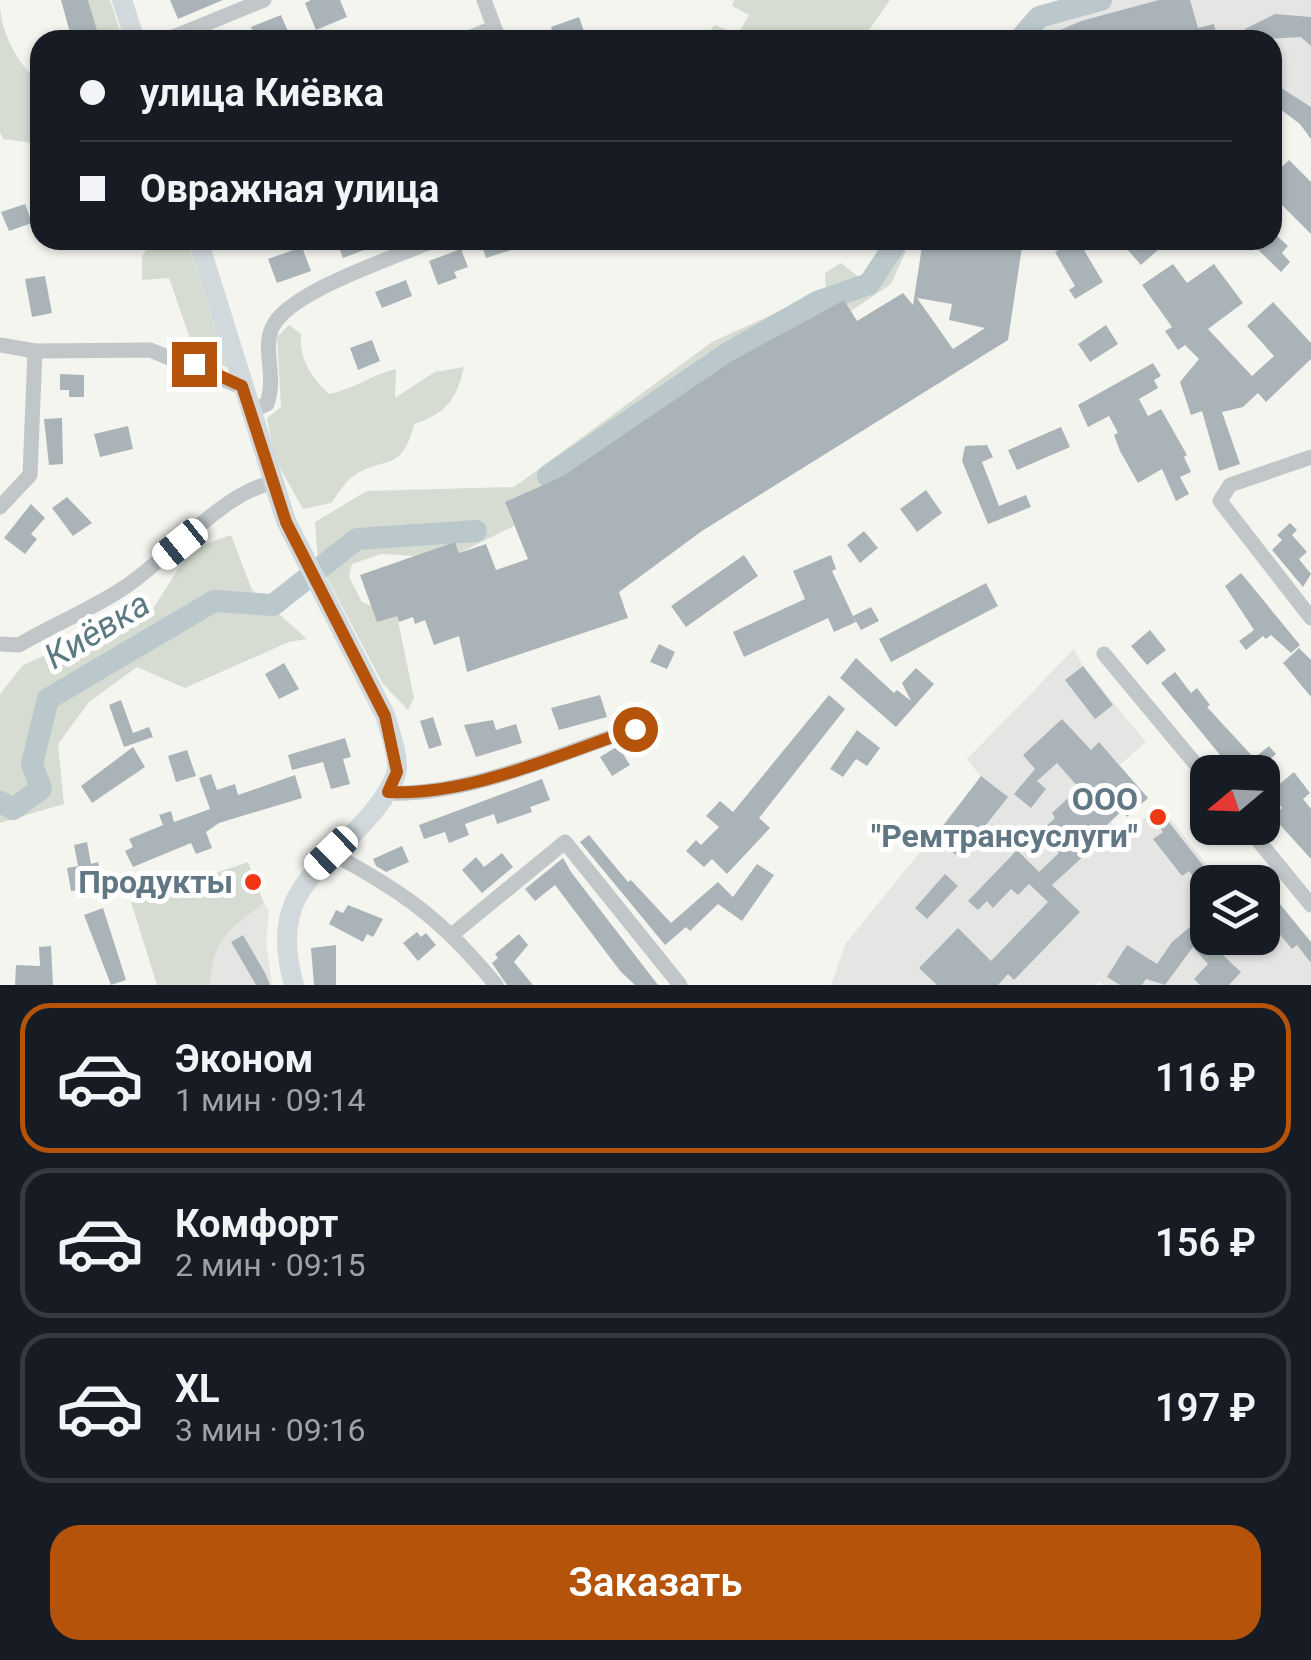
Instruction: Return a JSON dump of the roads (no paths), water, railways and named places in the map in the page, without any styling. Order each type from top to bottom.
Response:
[{"type":"main road","points":[[122,0],[132,30]]},
{"type":"main road","points":[[201,250],[273,484],[293,534],[385,716],[397,772],[388,792],[311,872],[293,900],[289,924],[294,985]]},
{"type":"street","points":[[190,30],[264,0]]},
{"type":"street","points":[[484,0],[495,30]]},
{"type":"street","points":[[249,412],[267,404],[274,384],[268,340],[283,310],[414,250]]},
{"type":"street","points":[[0,345],[34,351],[150,350],[242,386]]},
{"type":"street","points":[[0,507],[30,475],[34,351]]},
{"type":"street","points":[[1311,457],[1230,485],[1220,500],[1234,524],[1311,618]]},
{"type":"street","points":[[0,644],[19,644],[126,587],[223,509],[258,486],[273,484]]},
{"type":"street","points":[[1104,654],[1190,757]]},
{"type":"street","points":[[388,792],[424,794],[568,753],[645,726]]},
{"type":"street","points":[[454,933],[565,842],[680,985]]},
{"type":"street","points":[[1262,845],[1311,905]]},
{"type":"street","points":[[331,853],[383,881],[454,933],[496,985]]},
{"type":"waterway","name":"Киёвка","points":[[1028,30],[1039,17],[1101,0]]},
{"type":"waterway","name":"Киёвка","points":[[548,476],[728,353],[817,302],[869,284],[891,250]]},
{"type":"waterway","name":"Киёвка","points":[[0,802],[13,809],[41,789],[32,764],[48,699],[214,601],[273,605],[357,539],[476,531]]},
{"type":"place","name":"ООО \"Ремтрансуслуги\"","points":[[1158,817]]},
{"type":"place","name":"Продукты","points":[[253,882]]}]
